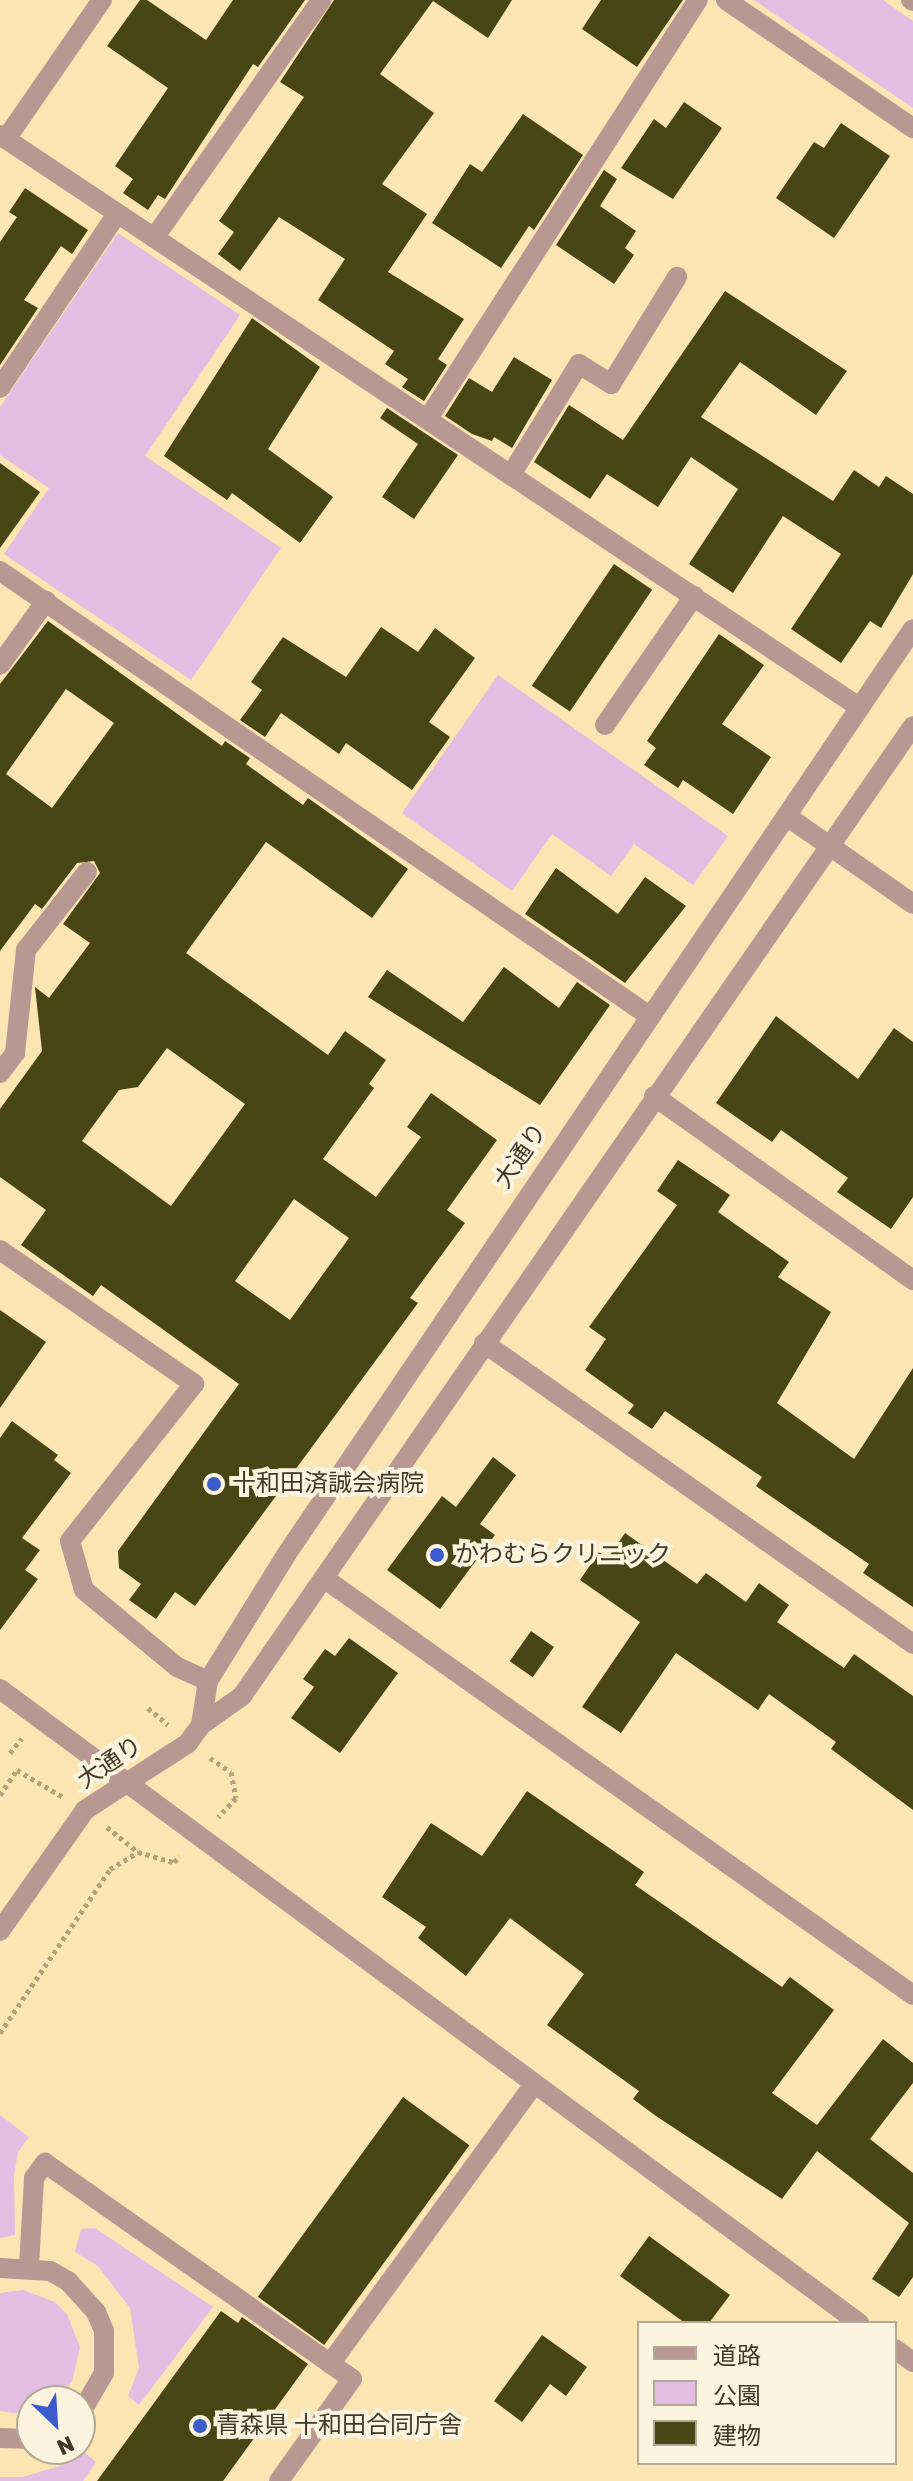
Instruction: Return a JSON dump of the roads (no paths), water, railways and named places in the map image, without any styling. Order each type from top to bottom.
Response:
[{"type":"street","points":[[102,0],[3,137],[429,417],[859,707]]},
{"type":"street","points":[[154,238],[321,0]]},
{"type":"street","points":[[429,417],[698,0]]},
{"type":"street","points":[[726,0],[913,128]]},
{"type":"street","points":[[0,388],[117,214]]},
{"type":"street","points":[[512,473],[579,364],[611,384],[677,277]]},
{"type":"street","points":[[0,571],[648,1015]]},
{"type":"street","points":[[605,725],[694,596]]},
{"type":"street","points":[[0,665],[46,601]]},
{"type":"street","name":"大通り","points":[[201,1725],[208,1681],[443,1318],[648,1015],[788,817],[913,629]]},
{"type":"street","name":"大通り","points":[[0,1931],[85,1810],[188,1743],[201,1725],[242,1696],[654,1096],[913,726]]},
{"type":"street","points":[[788,817],[913,904]]},
{"type":"street","points":[[0,1073],[15,1053],[26,950],[87,872]]},
{"type":"street","points":[[654,1096],[913,1280]]},
{"type":"street","points":[[0,1250],[194,1384],[70,1541],[84,1590],[177,1667],[208,1681]]},
{"type":"street","points":[[484,1343],[913,1644]]},
{"type":"street","points":[[325,1579],[913,1995]]},
{"type":"street","points":[[0,1689],[129,1781],[533,2086],[856,2321]]},
{"type":"street","points":[[330,2364],[533,2086]]},
{"type":"street","points":[[29,2266],[34,2178],[45,2163],[352,2379],[279,2481]]},
{"type":"street","points":[[0,2268],[29,2266],[68,2281],[96,2312],[104,2331],[104,2373],[96,2387]]},
{"type":"place","name":"十和田済誠会病院","points":[[214,1484]]},
{"type":"place","name":"かわむらクリニック","points":[[437,1555]]},
{"type":"place","name":"青森県 十和田合同庁舎","points":[[200,2426]]}]
